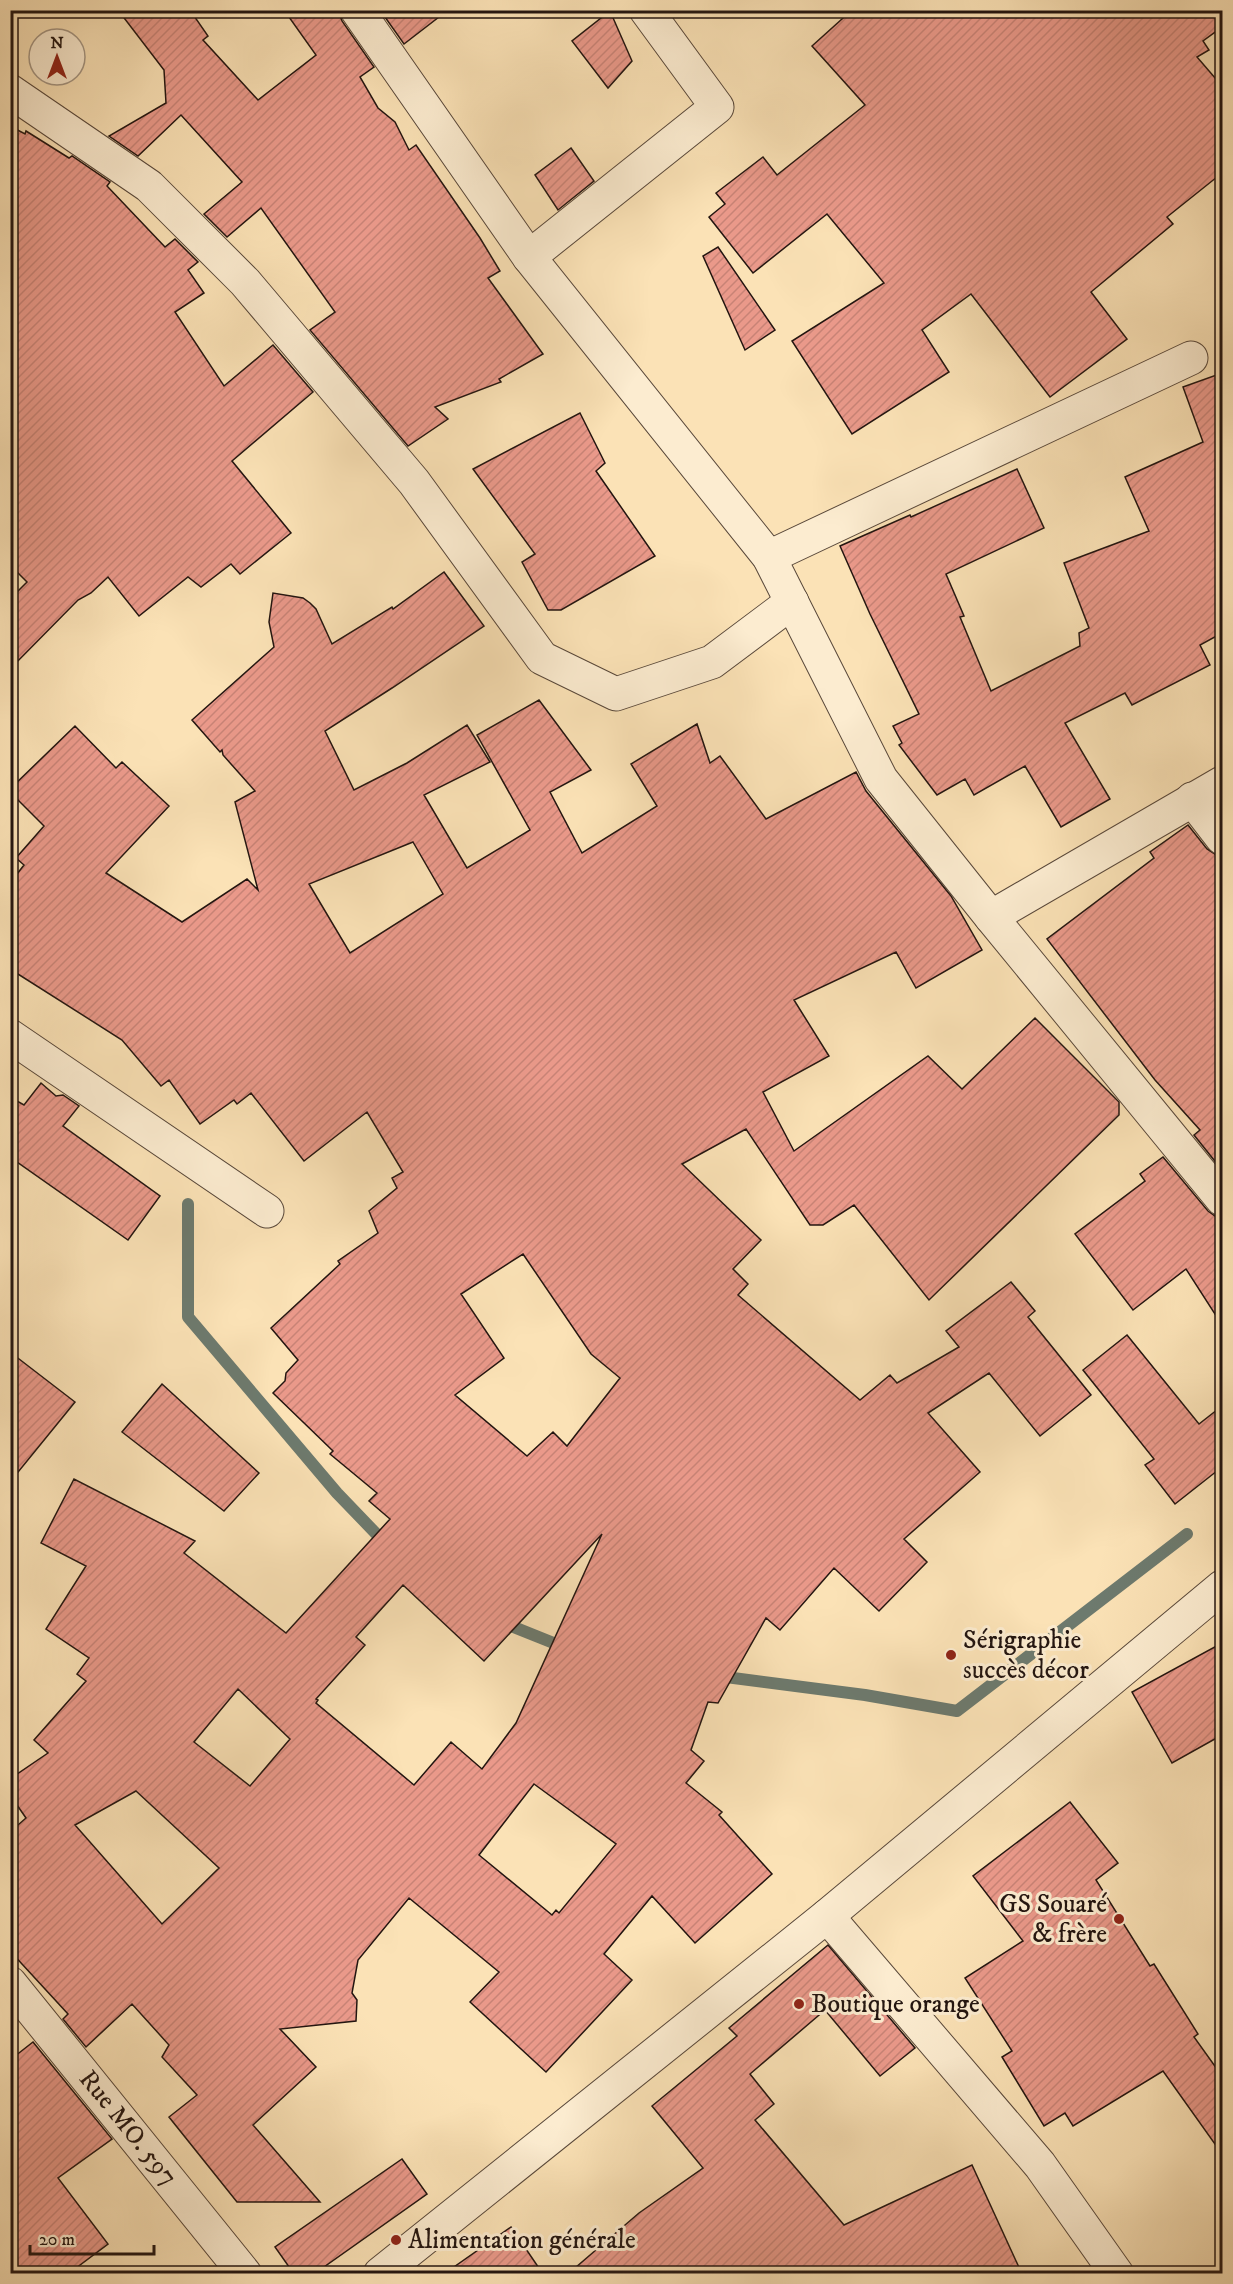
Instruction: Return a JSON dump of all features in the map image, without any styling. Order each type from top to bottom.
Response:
[{"type":"street","points":[[357,10],[529,257],[770,557],[881,779],[1222,1199]]},
{"type":"street","points":[[529,257],[717,107],[646,10]]},
{"type":"street","points":[[10,91],[149,186],[245,282],[414,482],[542,658],[616,694],[712,662],[792,602]]},
{"type":"street","points":[[770,557],[1191,358]]},
{"type":"street","points":[[991,917],[1222,783]]},
{"type":"street","points":[[1192,799],[1222,838]]},
{"type":"street","points":[[10,1036],[267,1211]]},
{"type":"street","points":[[380,2274],[827,1916],[1222,1587]]},
{"type":"street","points":[[827,1916],[1040,2165],[1117,2274]]},
{"type":"street","name":"Rue MO. 597","points":[[10,1983],[245,2274]]},
{"type":"building","points":[[118,10],[190,10],[208,36],[203,40],[258,100],[316,55],[284,10],[338,10],[342,21],[374,67],[360,77],[378,108],[395,122],[409,150],[416,145],[480,238],[500,271],[488,278],[543,354],[499,379],[501,382],[435,407],[448,419],[408,446],[310,330],[335,312],[261,208],[227,237],[204,214],[242,182],[181,115],[138,156],[109,136],[166,103],[164,70]]},
{"type":"building","points":[[380,10],[448,10],[404,44]]},
{"type":"building","points":[[852,10],[1222,10],[1222,27],[1203,41],[1209,50],[1197,57],[1222,86],[1222,173],[1167,217],[1173,224],[1091,292],[1127,339],[1050,397],[971,294],[922,330],[949,372],[852,434],[792,341],[884,283],[827,214],[753,273],[709,217],[725,204],[716,193],[763,157],[777,175],[865,105],[812,46]]},
{"type":"building","points":[[610,11],[632,61],[608,88],[572,41]]},
{"type":"building","points":[[10,126],[25,134],[26,131],[69,158],[72,156],[110,182],[107,186],[165,247],[175,239],[198,262],[188,270],[204,293],[175,312],[224,386],[273,345],[313,392],[232,461],[291,533],[240,574],[231,564],[201,587],[188,577],[139,616],[108,577],[91,593],[78,600],[10,669],[10,599],[27,582],[10,565]]},
{"type":"building","points":[[571,148],[594,181],[558,210],[535,175]]},
{"type":"building","points":[[718,247],[775,330],[745,350],[703,256]]},
{"type":"building","points":[[1222,373],[1222,633],[1200,645],[1210,665],[1132,705],[1125,693],[1065,723],[1110,799],[1061,827],[1025,766],[974,795],[965,779],[937,795],[899,745],[902,743],[893,726],[919,714],[840,546],[1017,469],[1044,528],[946,574],[964,616],[960,617],[991,691],[1080,646],[1079,633],[1089,628],[1064,563],[1149,531],[1125,477],[1203,442],[1183,387]]},
{"type":"building","points":[[580,413],[605,463],[596,471],[655,556],[561,610],[548,610],[522,562],[535,554],[473,469]]},
{"type":"building","points":[[444,572],[484,626],[325,731],[354,790],[407,763],[467,725],[490,762],[424,795],[467,868],[530,830],[477,735],[539,700],[591,770],[550,792],[582,853],[657,806],[631,764],[697,724],[710,763],[720,756],[766,819],[856,772],[866,791],[951,896],[982,950],[916,988],[896,952],[794,1000],[829,1056],[763,1092],[794,1151],[928,1056],[962,1089],[1035,1018],[1119,1102],[1119,1115],[929,1300],[854,1205],[823,1225],[810,1225],[746,1129],[682,1164],[761,1240],[733,1269],[748,1284],[738,1295],[860,1400],[890,1375],[897,1383],[959,1347],[946,1331],[1011,1282],[1035,1311],[1028,1317],[1091,1395],[1040,1436],[989,1373],[928,1413],[980,1472],[904,1539],[927,1562],[879,1611],[834,1568],[780,1630],[766,1618],[718,1703],[708,1702],[691,1750],[704,1761],[686,1783],[722,1812],[719,1815],[772,1874],[695,1943],[652,1896],[604,1954],[632,1980],[546,2072],[470,2002],[499,1972],[409,1898],[358,1960],[352,1993],[357,2000],[356,2021],[280,2029],[316,2067],[253,2125],[320,2202],[237,2202],[169,2117],[197,2095],[162,2057],[169,2045],[132,2004],[86,2047],[63,2019],[68,2014],[10,1951],[10,1832],[26,1818],[10,1795],[10,1779],[48,1753],[34,1740],[86,1681],[77,1674],[89,1658],[46,1629],[86,1566],[41,1543],[74,1479],[195,1541],[184,1553],[286,1633],[390,1519],[369,1501],[377,1493],[330,1454],[333,1451],[273,1393],[285,1381],[286,1373],[298,1360],[271,1328],[340,1264],[338,1261],[378,1233],[369,1211],[397,1188],[392,1178],[403,1172],[367,1112],[304,1161],[251,1093],[237,1104],[234,1100],[200,1124],[169,1080],[161,1086],[122,1040],[10,969],[10,883],[24,865],[16,858],[44,826],[10,792],[10,789],[75,726],[116,768],[122,762],[169,806],[106,873],[182,922],[247,879],[258,890],[235,802],[255,791],[223,755],[222,750],[220,752],[192,720],[274,647],[269,622],[273,593],[303,598],[310,603],[316,609],[332,644],[392,607],[393,609]],"holes":[[[413,842],[443,894],[350,953],[309,884]],[[523,1254],[591,1354],[620,1378],[567,1446],[553,1432],[527,1456],[455,1395],[504,1358],[461,1294]],[[602,1534],[516,1723],[482,1769],[451,1742],[414,1785],[316,1703],[318,1700],[316,1699],[365,1645],[356,1637],[403,1585],[484,1661]],[[238,1689],[290,1739],[250,1786],[194,1742]],[[534,1784],[616,1844],[559,1913],[556,1910],[552,1915],[479,1855]],[[136,1791],[219,1868],[162,1924],[75,1825]]]},
{"type":"building","points":[[1188,825],[1207,849],[1218,856],[1222,862],[1222,1170],[1194,1135],[1200,1130],[1155,1080],[1047,939],[1154,858],[1150,852]]},
{"type":"building","points":[[41,1083],[56,1096],[63,1095],[79,1106],[63,1126],[160,1196],[128,1240],[10,1157],[10,1097],[24,1105]]},
{"type":"building","points":[[1163,1157],[1208,1211],[1215,1216],[1222,1217],[1222,1325],[1186,1269],[1133,1310],[1075,1234],[1145,1181],[1140,1174]]},
{"type":"building","points":[[1127,1335],[1199,1424],[1222,1406],[1222,1467],[1175,1504],[1145,1465],[1154,1459],[1083,1370]]},
{"type":"building","points":[[10,1352],[75,1402],[10,1482]]},
{"type":"building","points":[[162,1384],[259,1473],[224,1511],[122,1432]]},
{"type":"building","points":[[1222,1643],[1222,1735],[1172,1763],[1132,1692]]},
{"type":"building","points":[[1070,1802],[1118,1863],[1096,1880],[1150,1966],[1154,1964],[1198,2034],[1194,2037],[1222,2076],[1222,2154],[1163,2071],[1073,2126],[1065,2113],[1044,2126],[1002,2057],[1012,2051],[965,1978],[1023,1941],[973,1876]]},
{"type":"building","points":[[828,1945],[915,2048],[880,2076],[825,2010],[750,2074],[774,2104],[755,2120],[844,2225],[972,2165],[1022,2274],[568,2274],[639,2213],[703,2168],[652,2106],[737,2036],[729,2028]]},
{"type":"building","points":[[33,2042],[112,2139],[58,2178],[108,2244],[68,2274],[10,2274],[10,2060]]},
{"type":"building","points":[[402,2159],[427,2194],[314,2274],[294,2274],[275,2247]]},
{"type":"building","points":[[511,2227],[543,2274],[444,2274]]},
{"type":"waterway","points":[[188,1204],[188,1317],[337,1493],[387,1545]]},
{"type":"waterway","points":[[718,1676],[865,1695],[957,1711],[1187,1534]]},
{"type":"waterway","points":[[501,1622],[566,1648]]},
{"type":"place","name":"Sérigraphie succès décor","points":[[951,1655]]},
{"type":"place","name":"GS Souaré & frère","points":[[1119,1919]]},
{"type":"place","name":"Boutique orange","points":[[799,2004]]},
{"type":"place","name":"Alimentation générale","points":[[396,2240]]}]
